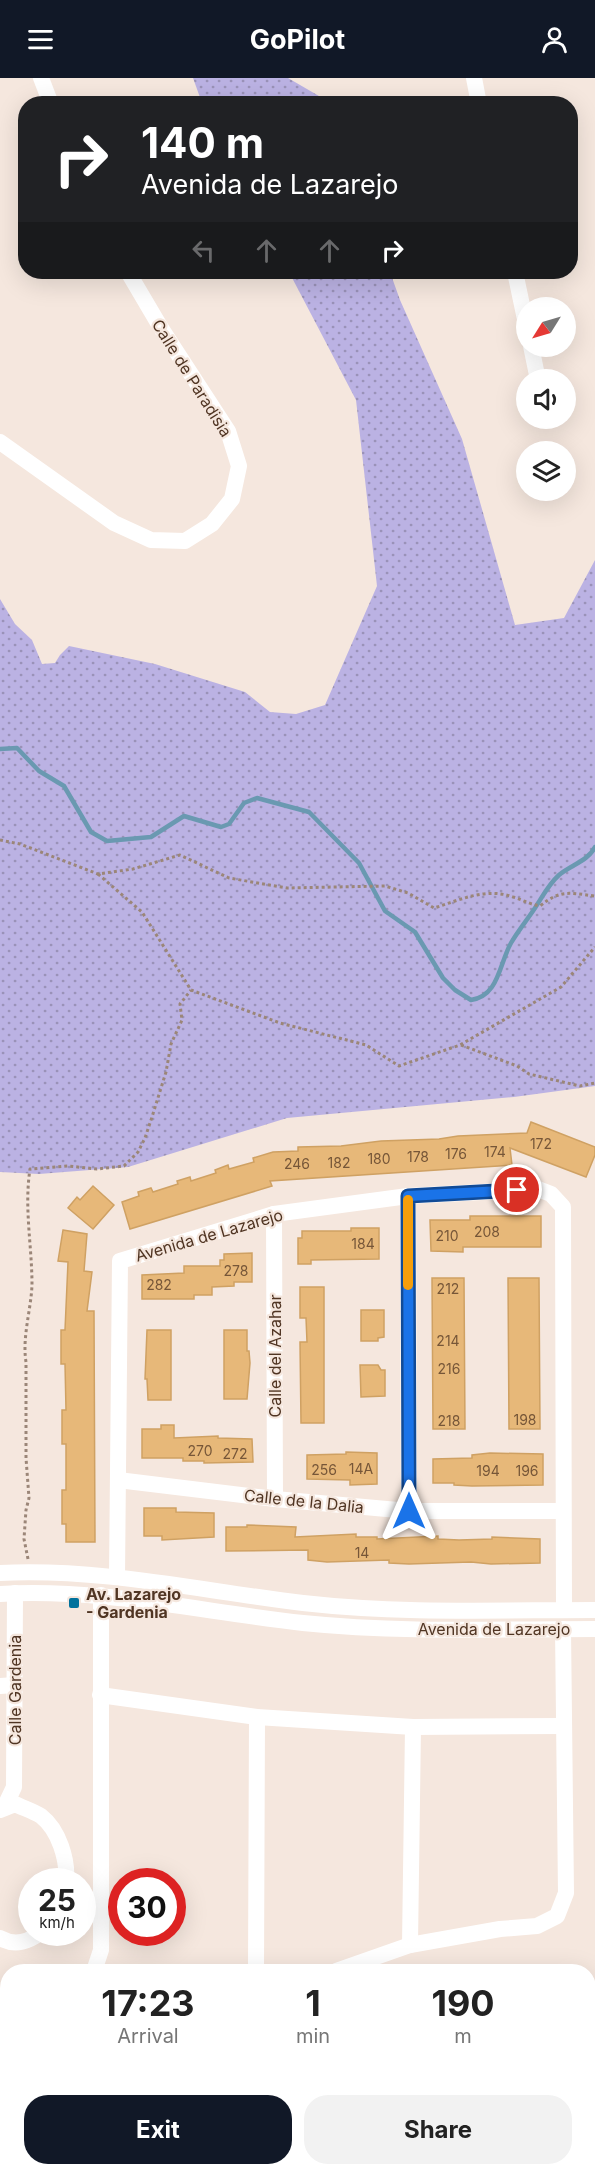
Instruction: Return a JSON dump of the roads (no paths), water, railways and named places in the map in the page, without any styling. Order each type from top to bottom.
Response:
[{"type":"street","points":[[41,78],[48,96]]},
{"type":"street","points":[[474,78],[477,96]]},
{"type":"street","name":"Calle de Paradisia","points":[[0,442],[114,524],[151,540],[184,541],[212,524],[232,499],[239,466],[228,430],[161,328],[132,279]]},
{"type":"street","points":[[516,279],[520,297]]},
{"type":"street","name":"Avenida de Lazarejo","points":[[117,1576],[120,1261],[274,1214],[408,1196],[538,1189],[551,1194],[563,1207],[564,1610]]},
{"type":"street","points":[[408,1196],[409,1511]]},
{"type":"street","name":"Calle del Azahar","points":[[274,1214],[275,1499]]},
{"type":"street","name":"Calle de la Dalia","points":[[118,1480],[275,1499],[409,1511],[562,1511]]},
{"type":"street","name":"Avenida de Lazarejo","points":[[0,1573],[117,1576],[304,1603],[392,1610],[595,1610]]},
{"type":"street","name":"Avenida de Lazarejo","points":[[8,1593],[100,1595],[304,1623],[393,1629],[595,1629]]},
{"type":"street","name":"Calle Gardenia","points":[[2,1809],[14,1787],[8,1686],[8,1593]]},
{"type":"street","points":[[96,1964],[101,1950],[100,1595]]},
{"type":"street","points":[[356,1964],[410,1945],[500,1929],[537,1926],[558,1916],[566,1893],[563,1629]]},
{"type":"street","points":[[100,1695],[257,1717],[413,1727],[563,1726]]},
{"type":"street","points":[[256,1964],[257,1717]]},
{"type":"street","points":[[410,1945],[413,1727]]},
{"type":"street","points":[[14,1787],[28,1810]]},
{"type":"street","points":[[2,1809],[15,1804],[42,1817],[58,1839],[67,1868]]},
{"type":"street","points":[[0,1938],[7,1942],[18,1942]]},
{"type":"waterway","points":[[0,749],[17,748],[39,771],[64,786],[91,832],[107,841],[151,837],[184,816],[221,827],[229,824],[244,803],[257,798],[309,812],[359,863],[385,911],[415,932],[443,978],[455,990],[471,1000],[480,997],[493,986],[511,943],[552,883],[559,875],[588,856],[595,847]]},
{"type":"place","name":"Av. Lazarejo - Gardenia","points":[[74,1603]]}]
